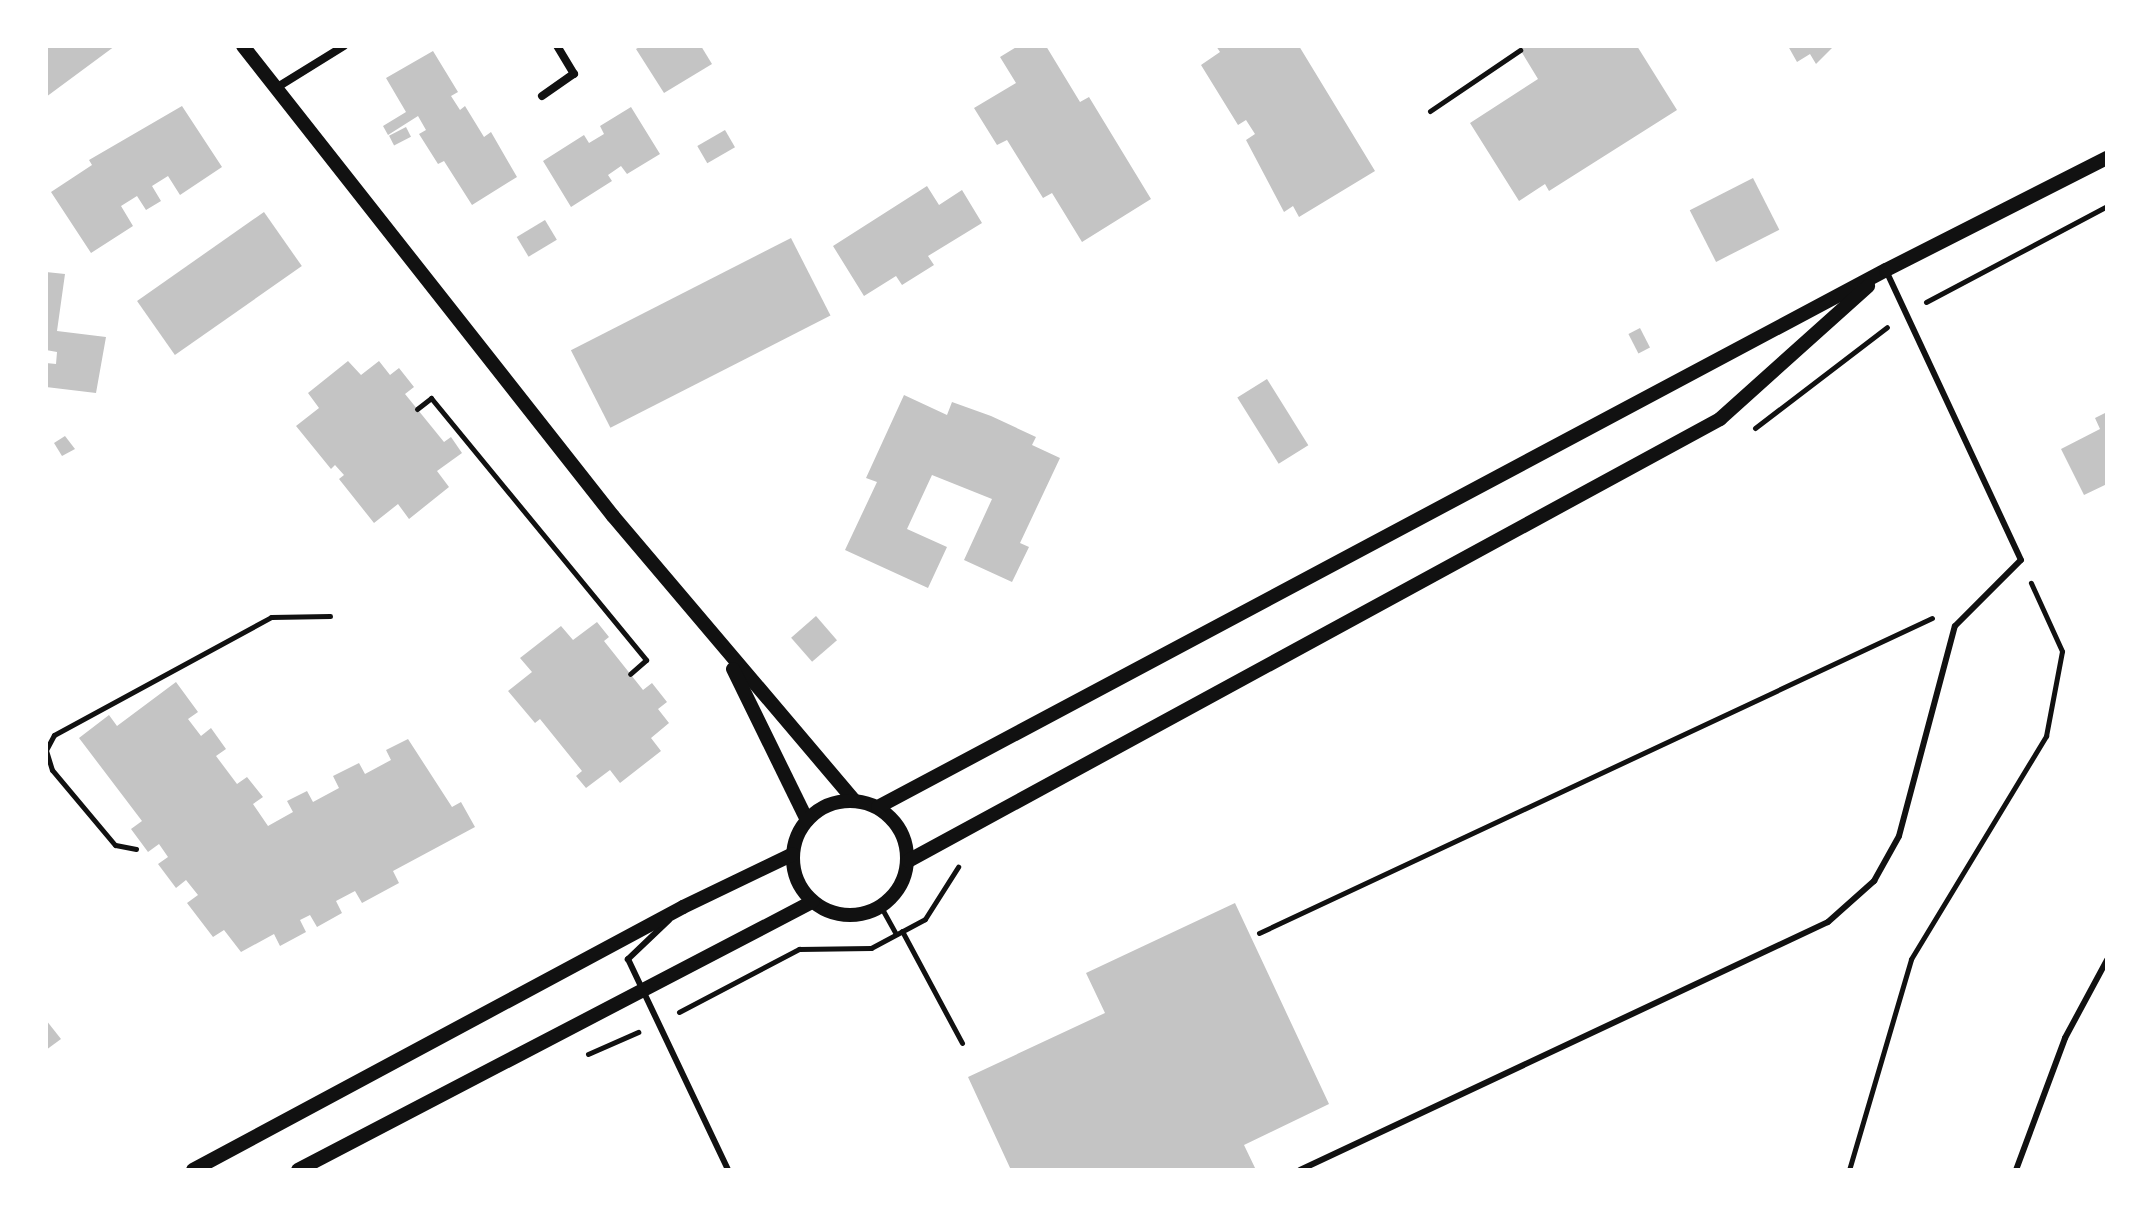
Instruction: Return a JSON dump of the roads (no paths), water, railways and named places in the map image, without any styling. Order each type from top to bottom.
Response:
[{"type":"street","points":[[243,46],[726,654],[854,800]]},
{"type":"street","points":[[276,88],[344,46]]},
{"type":"street","points":[[542,96],[574,74],[557,46]]},
{"type":"street","points":[[878,807],[1886,270],[2107,158]]},
{"type":"street","points":[[908,861],[1720,419],[1886,270]]},
{"type":"street","points":[[726,654],[807,820]]},
{"type":"street","points":[[854,800],[878,807],[901,830],[908,861],[894,895],[881,907],[845,915],[812,902],[794,872],[793,854],[807,820],[837,802],[854,800]]},
{"type":"street","points":[[193,1170],[683,907],[793,854]]},
{"type":"street","points":[[298,1170],[812,902]]},
{"type":"lane","points":[[1300,1170],[1828,922],[1874,881],[1899,836],[1955,626],[2021,560],[1886,270]]},
{"type":"lane","points":[[683,907],[628,959],[728,1170]]},
{"type":"lane","points":[[2016,1170],[2065,1038],[2107,960]]}]
